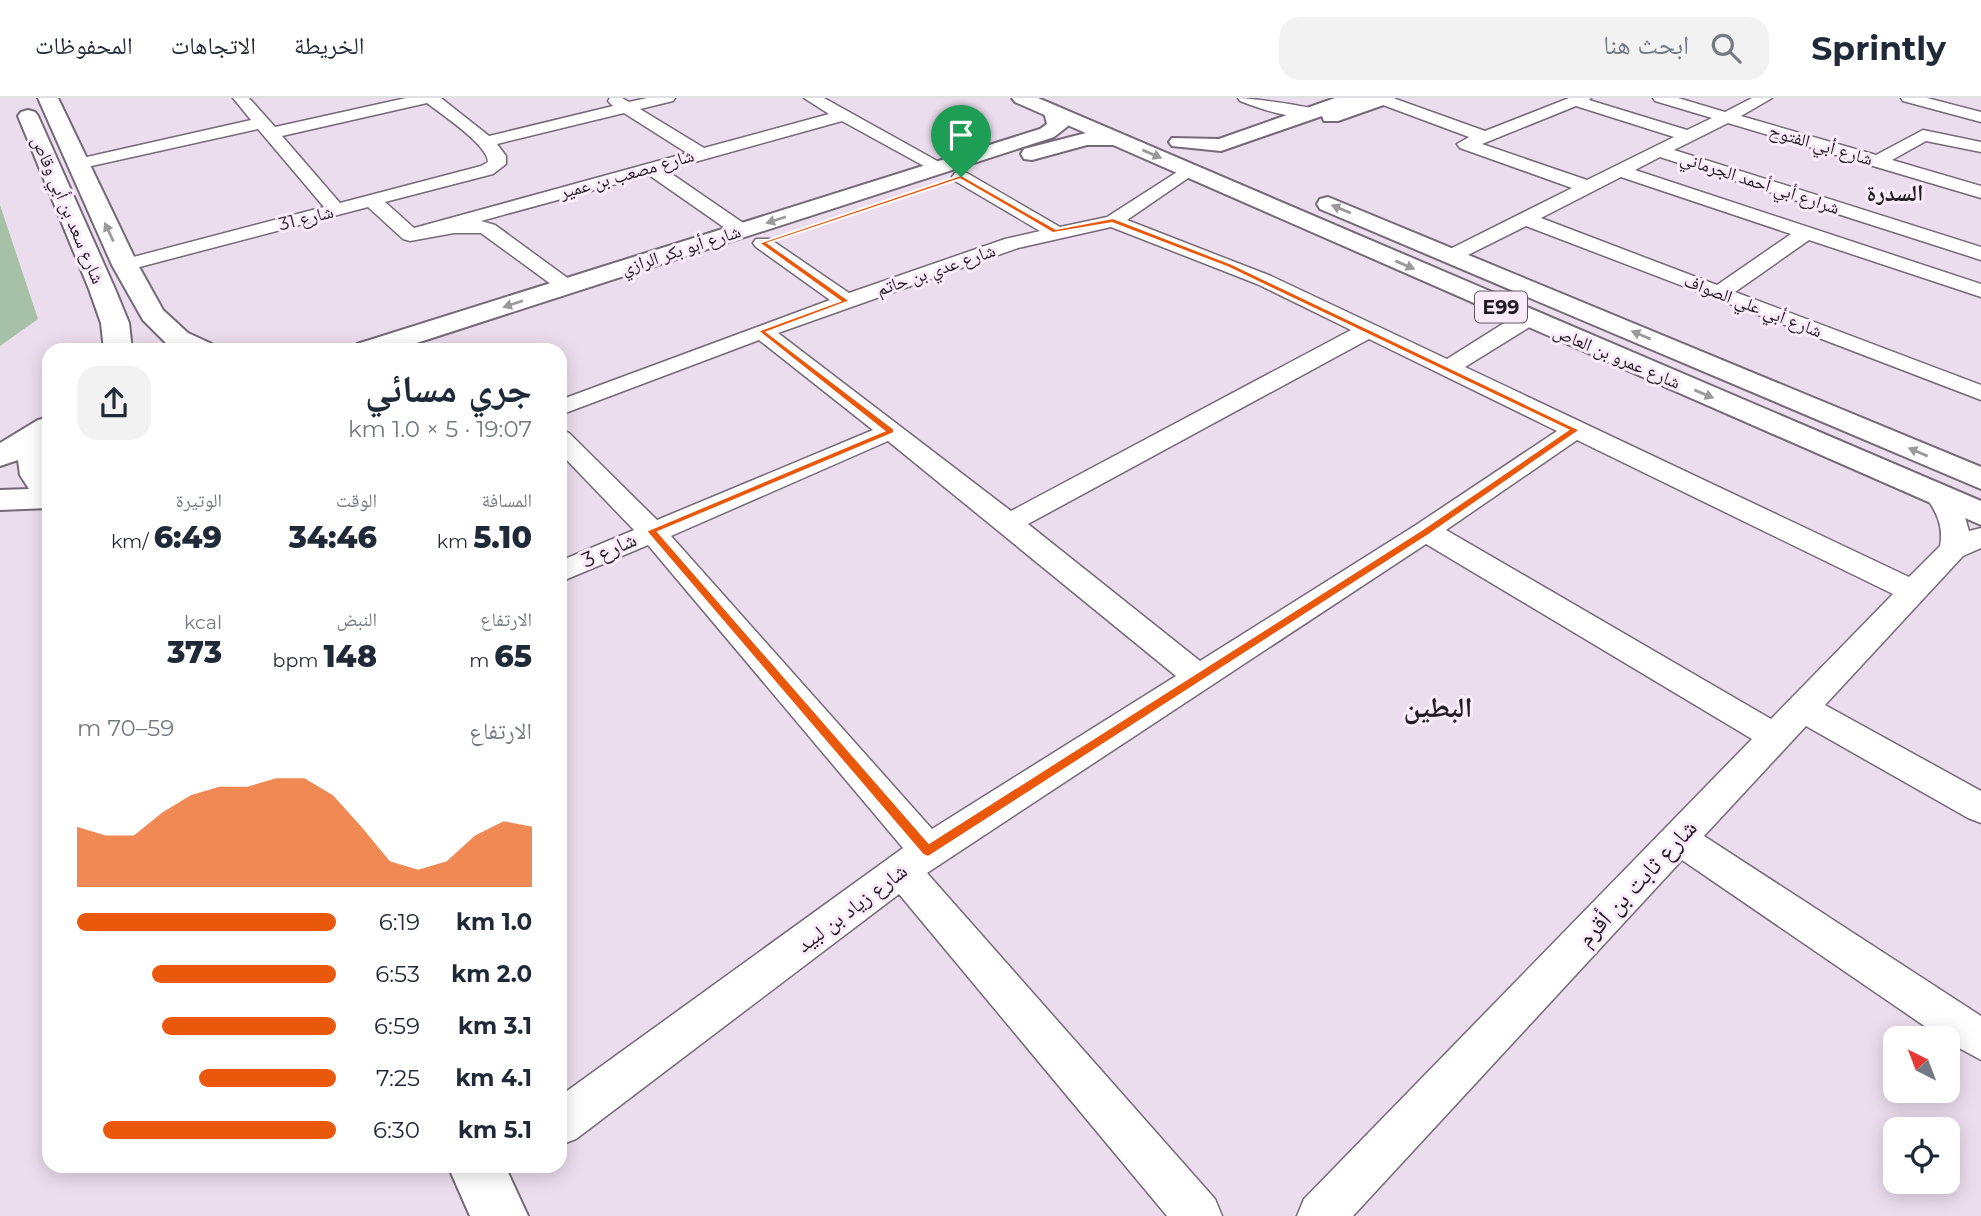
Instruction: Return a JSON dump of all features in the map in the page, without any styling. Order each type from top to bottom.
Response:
[{"type":"street","name":"شارع سعد بن أبي وقاص","points":[[21,98],[117,337]]},
{"type":"street","name":"شارع سعد بن أبي وقاص","points":[[47,98],[125,265],[152,314],[178,339],[187,343]]},
{"type":"street","points":[[241,98],[337,211]]},
{"type":"street","points":[[78,164],[267,128],[432,100],[465,98]]},
{"type":"street","points":[[611,98],[701,154]]},
{"type":"street","points":[[432,100],[486,142],[667,98]]},
{"type":"street","points":[[812,98],[1055,232]]},
{"type":"street","name":"شارع عمرو بن العاص","points":[[1022,98],[1065,105],[1179,142],[1981,479]]},
{"type":"street","points":[[1246,98],[1281,116]]},
{"type":"street","points":[[1179,142],[1221,145],[1281,116],[1315,112],[1354,98]]},
{"type":"street","name":"شارع أبي الفتوح","points":[[1661,98],[1981,192]]},
{"type":"street","points":[[1452,256],[1764,98]]},
{"type":"street","points":[[1909,98],[1981,117]]},
{"type":"street","points":[[1241,158],[1247,149],[1254,145],[1383,99],[1486,136]]},
{"type":"street","points":[[1588,187],[1466,144],[1579,100],[1689,136]]},
{"type":"street","name":"شارع عمرو بن العاص","points":[[1065,105],[1121,141],[1981,513]]},
{"type":"street","name":"شارع أبو بكر الرازي","points":[[462,343],[752,237],[950,172],[1047,134],[1058,126],[1065,105]]},
{"type":"street","name":"شارع مصعب بن عمير","points":[[410,235],[844,116]]},
{"type":"street","points":[[1878,162],[1923,135],[1981,148]]},
{"type":"street","name":"شارع أبو بكر الرازي","points":[[950,172],[1068,142],[1086,139],[1121,141]]},
{"type":"street","name":"شارع 31","points":[[125,265],[487,170],[497,164],[497,156],[486,142]]},
{"type":"street","name":"شرارع أبي أحمد الجرماني","points":[[1659,151],[1981,254]]},
{"type":"street","points":[[651,168],[846,301]]},
{"type":"street","name":"شارع عدي بن حاتم","points":[[567,405],[762,331],[1012,243],[1113,220],[1188,170]]},
{"type":"street","points":[[1619,171],[1981,292]]},
{"type":"street","points":[[373,201],[410,235],[480,227],[488,229],[566,286]]},
{"type":"street","name":"شارع أبي علي الصواف","points":[[1525,219],[1977,387]]},
{"type":"street","points":[[1113,220],[1264,280],[1912,592]]},
{"type":"street","points":[[1333,234],[1379,242],[1384,238],[1382,226]]},
{"type":"street","points":[[1719,293],[1806,233]]},
{"type":"street","name":"شارع أبو بكر الرازي","points":[[389,343],[566,286],[752,237]]},
{"type":"street","points":[[1447,369],[1528,318]]},
{"type":"street","points":[[762,331],[1009,523],[1198,676]]},
{"type":"street","points":[[1009,523],[1367,331]]},
{"type":"street","name":"شارع زياد بن لبيد","points":[[567,1118],[915,861],[1426,531],[1575,430]]},
{"type":"street","name":"شارع 3","points":[[567,569],[891,431]]},
{"type":"street","points":[[0,457],[42,432]]},
{"type":"street","points":[[42,438],[32,458],[33,472],[42,485]]},
{"type":"street","points":[[567,445],[651,531],[1198,1216]]},
{"type":"street","name":"شارع ثابت بن أقرم","points":[[1321,1216],[1912,592],[1967,543],[1956,537],[1955,524],[1938,495]]},
{"type":"street","points":[[0,500],[42,498]]},
{"type":"street","points":[[1426,531],[1775,737]]},
{"type":"street","points":[[1801,708],[1981,808]]},
{"type":"street","points":[[1679,839],[1981,1040]]},
{"type":"green space","points":[[0,205],[38,319],[0,346]]},
{"type":"district","name":"السدرة","points":[[1895,193]]},
{"type":"district","name":"البطين","points":[[1438,707]]},
{"type":"route","points":[[961,177],[1055,232],[1095,226],[1113,220],[1185,250],[1230,265],[1575,430],[1426,531],[928,851],[651,531],[891,431],[762,331],[846,301],[763,243],[961,177]]}]
